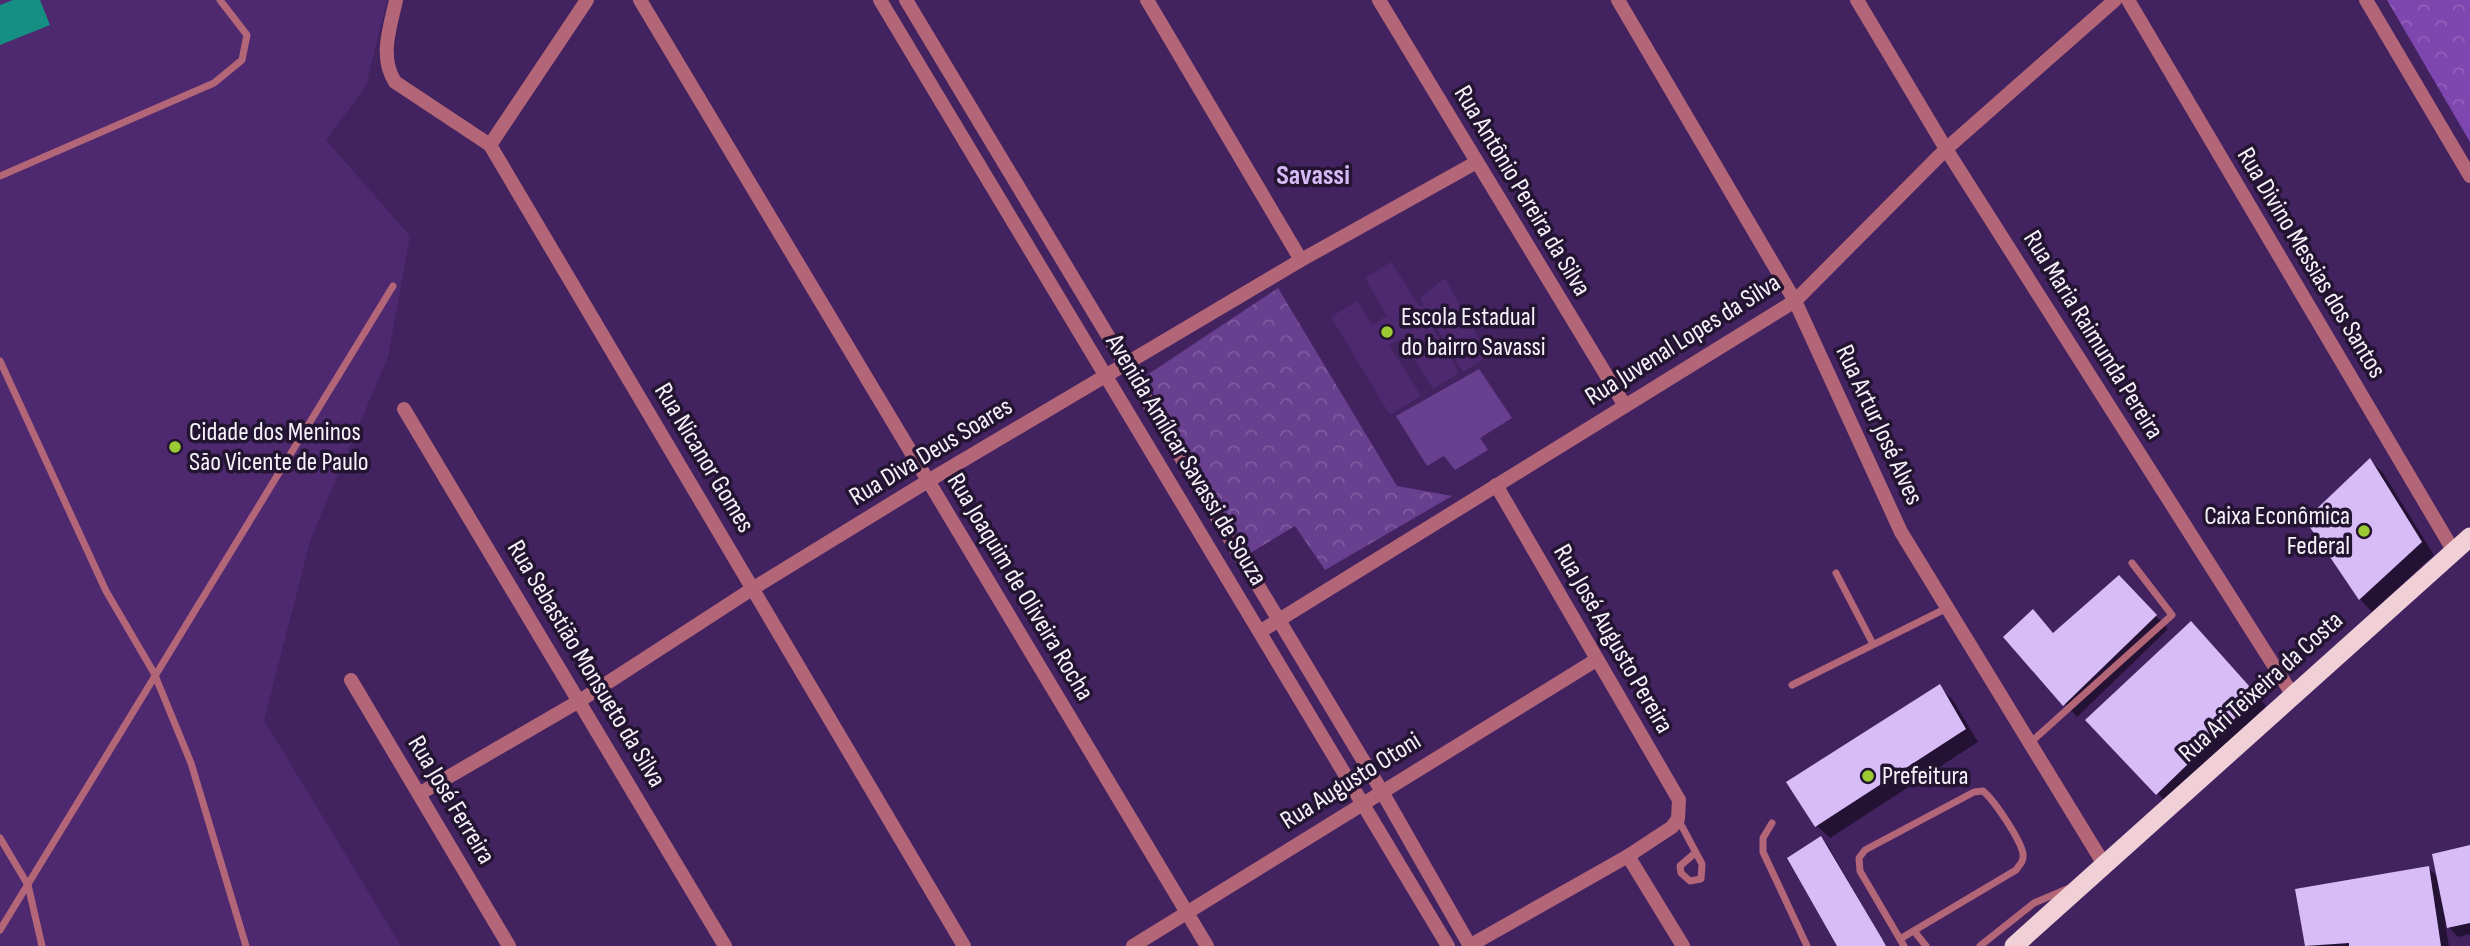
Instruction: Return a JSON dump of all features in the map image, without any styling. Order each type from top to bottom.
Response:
[{"type":"highway","name":"Rua Ari Teixeira da Costa","points":[[2014,946],[2470,537]]},
{"type":"street","points":[[396,0],[385,55],[387,69],[395,82],[490,145],[587,0]]},
{"type":"street","name":"Rua Joaquim de Oliveira Rocha","points":[[640,0],[1208,946]]},
{"type":"street","name":"Avenida Amílcar Savassi de Souza","points":[[880,0],[1448,946]]},
{"type":"street","name":"Avenida Amílcar Savassi de Souza","points":[[906,0],[1381,790],[1470,946]]},
{"type":"street","points":[[1147,0],[1301,260]]},
{"type":"street","name":"Rua Antônio Pereira da Silva","points":[[1379,0],[1475,163],[1625,406]]},
{"type":"street","name":"Rua Artur José Alves","points":[[1618,0],[1795,301],[1901,532],[2105,866]]},
{"type":"street","name":"Rua Maria Raimunda Pereira","points":[[1857,0],[1946,149],[2292,694]]},
{"type":"street","name":"Rua Juvenal Lopes da Silva","points":[[1261,631],[1795,301],[1946,149],[2115,0]]},
{"type":"street","name":"Rua Divino Messias dos Santos","points":[[2128,0],[2453,550]]},
{"type":"street","points":[[2366,0],[2470,176]]},
{"type":"street","name":"Rua Nicanor Gomes","points":[[490,145],[964,946]]},
{"type":"street","name":"Rua Diva Deus Soares","points":[[419,794],[581,700],[752,589],[928,481],[1301,260],[1475,163]]},
{"type":"street","name":"Rua Sebastião Monsueto da Silva","points":[[404,408],[581,700],[725,946]]},
{"type":"street","name":"Rua José Augusto Pereira","points":[[1496,485],[1679,800],[1678,819]]},
{"type":"street","name":"Rua Augusto Otoni","points":[[1133,946],[1381,790],[1596,660]]},
{"type":"street","name":"Rua José Ferreira","points":[[351,680],[509,946]]},
{"type":"street","points":[[1470,946],[1628,856],[1672,827],[1678,819]]},
{"type":"street","points":[[1628,856],[1683,946]]},
{"type":"lane","points":[[0,176],[214,83],[242,60],[247,36],[220,0]]},
{"type":"lane","points":[[0,930],[154,673],[393,286]]},
{"type":"lane","points":[[0,361],[106,590],[154,673],[191,763],[246,946]]},
{"type":"lane","points":[[2030,743],[2172,615],[2132,563]]},
{"type":"lane","points":[[1836,573],[1873,644]]},
{"type":"lane","points":[[1792,685],[1947,608]]},
{"type":"lane","points":[[1983,791],[2007,822],[2023,851],[2023,860],[2016,870],[1914,931],[1902,942],[1860,871],[1859,858],[1865,850],[1973,792],[1983,791]]},
{"type":"lane","points":[[1678,819],[1695,852]]},
{"type":"lane","points":[[1772,822],[1763,838],[1763,852],[1807,946]]},
{"type":"lane","points":[[0,838],[28,885],[42,946]]},
{"type":"lane","name":"Rua Ari Teixeira da Costa","points":[[1980,946],[2034,903],[2090,879]]},
{"type":"lane","points":[[1914,931],[1926,946]]},
{"type":"shaded area","name":"Cidade dos Meninos São Vicente de Paulo","points":[[0,0],[387,0],[366,86],[326,140],[410,236],[388,357],[311,538],[264,720],[401,946],[0,946]]},
{"type":"shaded area","points":[[13,0],[40,0],[50,25],[0,45],[0,5]]},
{"type":"shaded area","name":"Escola Estadual do bairro Savassi","points":[[1391,262],[1420,307],[1424,306],[1420,298],[1445,278],[1488,356],[1463,372],[1432,320],[1429,322],[1459,373],[1433,389],[1402,339],[1389,345],[1421,396],[1390,415],[1331,317],[1357,301],[1372,325],[1387,316],[1365,278]]},
{"type":"green space","points":[[2387,0],[2470,0],[2470,142]]},
{"type":"green space","points":[[1278,288],[1397,486],[1452,496],[1325,570],[1295,526],[1247,555],[1144,377]]},
{"type":"green space","points":[[1479,369],[1512,418],[1480,438],[1488,450],[1455,470],[1444,456],[1427,466],[1396,416]]},
{"type":"building","name":"Caixa Econômica Federal","points":[[2370,458],[2422,542],[2359,600],[2305,520]]},
{"type":"building","points":[[2119,575],[2157,615],[2063,706],[2003,637],[2033,609],[2053,633]]},
{"type":"building","points":[[2191,621],[2258,696],[2156,795],[2085,720]]},
{"type":"building","points":[[1940,684],[1966,729],[1815,827],[1786,782]]},
{"type":"building","points":[[1821,836],[1886,946],[1837,946],[1787,858]]},
{"type":"building","points":[[2470,845],[2470,923],[2447,928],[2432,854]]},
{"type":"building","points":[[2429,866],[2441,946],[2349,946],[2349,943],[2305,946],[2295,889]]},
{"type":"place","name":"Escola Estadual do bairro Savassi","points":[[1387,332]]},
{"type":"place","name":"Cidade dos Meninos São Vicente de Paulo","points":[[175,447]]},
{"type":"place","name":"Caixa Econômica Federal","points":[[2364,531]]},
{"type":"place","name":"Prefeitura","points":[[1868,776]]},
{"type":"district","name":"Savassi","points":[[1313,175]]}]
